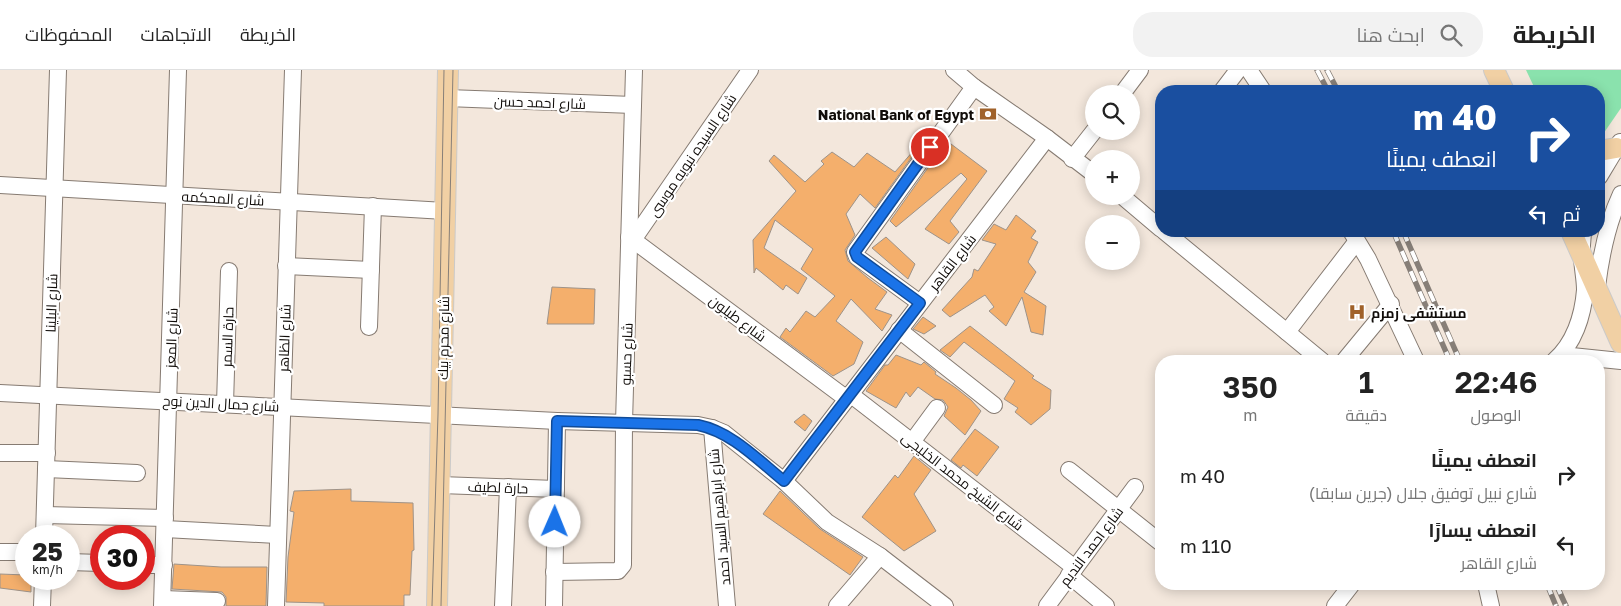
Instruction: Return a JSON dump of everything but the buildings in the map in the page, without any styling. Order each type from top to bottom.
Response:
[{"type":"main road","name":"شارع محرم بيك","points":[[437,606],[448,70]]},
{"type":"main road","points":[[1494,70],[1501,85]]},
{"type":"main road","points":[[1573,237],[1621,343]]},
{"type":"street","name":"شارع البلينا","points":[[44,525],[58,70]]},
{"type":"street","name":"شارع المعز","points":[[162,602],[178,70]]},
{"type":"street","name":"شارع الظاهر","points":[[276,606],[293,70]]},
{"type":"street","name":"شارع حسبو","points":[[554,572],[618,571],[623,567],[624,423],[631,238],[634,70]]},
{"type":"street","name":"شارع السيده نبويه موسى","points":[[631,238],[750,70]]},
{"type":"street","points":[[954,70],[974,87],[1048,138],[1085,168]]},
{"type":"street","points":[[1129,85],[1140,70]]},
{"type":"street","points":[[1227,85],[1238,70]]},
{"type":"street","points":[[1249,70],[1259,85]]},
{"type":"street","points":[[920,303],[857,257],[855,252],[974,87]]},
{"type":"street","name":"شارع احمد حسن","points":[[448,98],[633,105]]},
{"type":"street","name":"شارع القاهر","points":[[784,481],[1048,138]]},
{"type":"street","points":[[1072,159],[1087,140]]},
{"type":"street","points":[[1605,163],[1612,146]]},
{"type":"street","name":"شارع المحكمه","points":[[0,185],[446,211]]},
{"type":"street","points":[[1596,287],[1603,245],[1621,194]]},
{"type":"street","points":[[1133,205],[1155,224]]},
{"type":"street","points":[[369,327],[373,206]]},
{"type":"street","points":[[1171,237],[1315,355]]},
{"type":"street","points":[[1287,332],[1353,237]]},
{"type":"street","points":[[1355,237],[1391,304],[1413,355]]},
{"type":"street","points":[[1560,355],[1571,340],[1583,307],[1583,237]]},
{"type":"street","name":"شارع طيلون","points":[[631,238],[848,397]]},
{"type":"street","points":[[286,266],[371,270]]},
{"type":"street","name":"حارة السمر","points":[[225,404],[229,270]]},
{"type":"street","points":[[1349,355],[1391,304]]},
{"type":"street","points":[[899,330],[994,405]]},
{"type":"street","points":[[1605,360],[1621,361]]},
{"type":"street","name":"شارع جمال الدين نوح","points":[[0,393],[557,421],[698,425],[712,428]]},
{"type":"street","name":"شارع الشيخ محمد الخليجى","points":[[848,397],[912,442],[1072,572],[1106,606]]},
{"type":"street","points":[[912,442],[937,408]]},
{"type":"street","points":[[554,606],[557,421]]},
{"type":"street","points":[[712,428],[724,433],[784,481],[827,522],[880,556],[945,606]]},
{"type":"street","name":"شارع ابراهيم السيد احمد","points":[[712,428],[727,606]]},
{"type":"street","points":[[0,453],[137,473]]},
{"type":"street","points":[[1069,470],[1155,538]]},
{"type":"street","name":"حارة لطيف","points":[[440,485],[556,489]]},
{"type":"street","points":[[503,606],[508,487]]},
{"type":"street","name":"شارع احمد النديم","points":[[1047,606],[1135,487]]},
{"type":"street","points":[[45,514],[277,535]]},
{"type":"street","points":[[0,552],[15,552]]},
{"type":"street","points":[[837,606],[880,556]]},
{"type":"street","points":[[155,565],[164,565]]},
{"type":"street","points":[[42,606],[43,590]]},
{"type":"street","points":[[1335,606],[1347,590]]},
{"type":"street","points":[[1487,590],[1491,606]]},
{"type":"street","points":[[162,602],[217,601]]},
{"type":"green space","points":[[1526,70],[1621,70],[1621,108],[1605,131],[1605,85],[1533,85]]},
{"type":"tram line","points":[[432,606],[438,414],[444,70]]},
{"type":"tram line","points":[[441,606],[453,70]]},
{"type":"railway","points":[[1317,70],[1325,85]]},
{"type":"railway","points":[[1327,70],[1335,85]]},
{"type":"railway","points":[[1396,237],[1447,355]]},
{"type":"railway","points":[[1406,237],[1457,355]]},
{"type":"railway","points":[[1549,590],[1556,606]]},
{"type":"railway","points":[[1559,590],[1566,606]]},
{"type":"place","name":"National Bank of Egypt","points":[[988,114]]},
{"type":"place","name":"مستشفى زمزم","points":[[1357,312]]},
{"type":"route","points":[[555,522],[557,421],[698,425],[712,428],[724,433],[784,481],[920,303],[857,257],[855,252],[930,147]]}]
